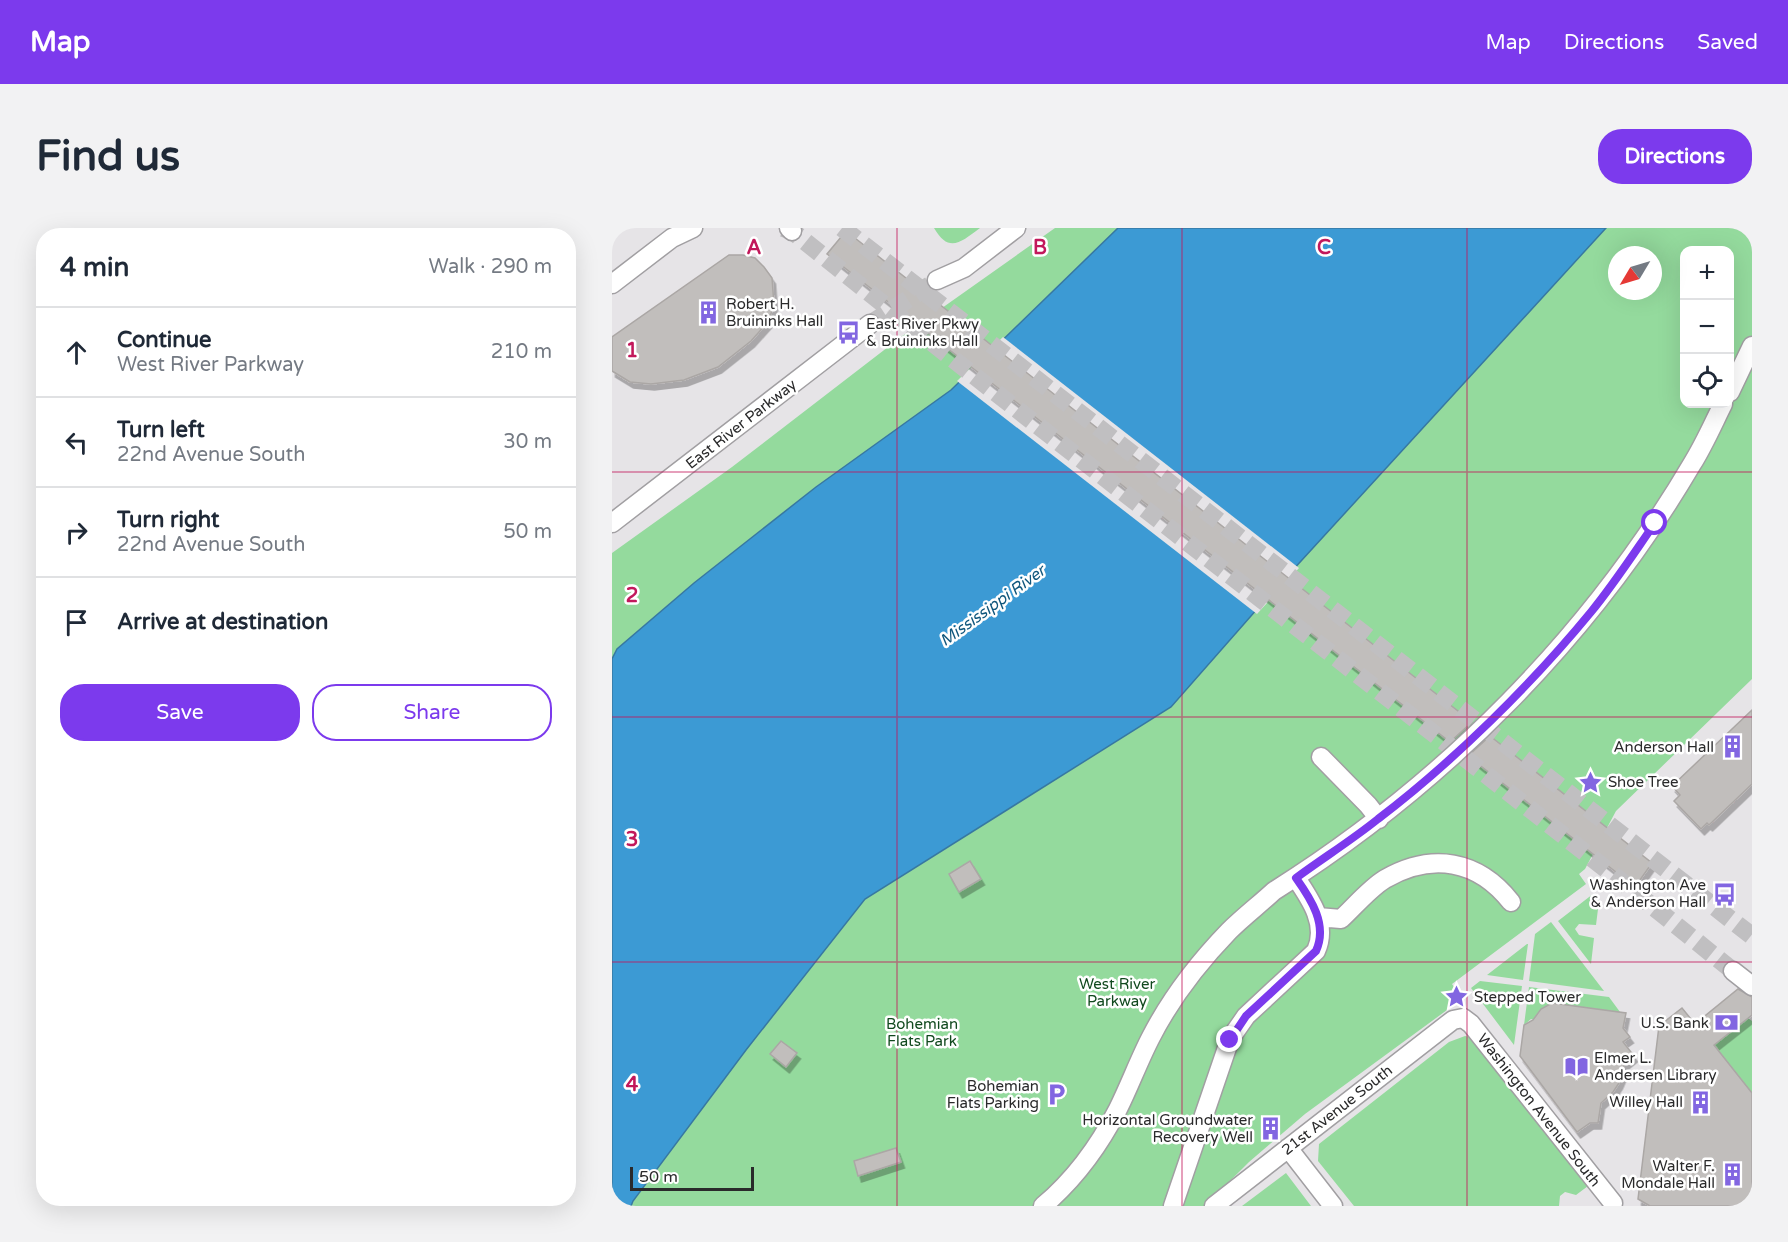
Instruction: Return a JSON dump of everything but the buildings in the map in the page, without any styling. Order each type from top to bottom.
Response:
[{"type":"street","points":[[612,284],[672,238],[693,228]]},
{"type":"street","points":[[937,280],[964,268],[1016,228]]},
{"type":"street","name":"East River Parkway","points":[[612,523],[870,324]]},
{"type":"street","points":[[1734,384],[1752,346]]},
{"type":"street","points":[[1043,1206],[1061,1191],[1092,1152],[1119,1108],[1151,1037],[1189,977],[1230,930],[1274,891],[1379,819],[1440,767],[1524,687],[1592,612],[1655,523],[1694,462],[1721,408]]},
{"type":"street","points":[[1321,757],[1379,819]]},
{"type":"street","points":[[1318,917],[1341,919],[1384,879],[1418,865],[1450,863],[1484,875],[1499,887],[1511,902]]},
{"type":"street","points":[[1173,1206],[1230,1040],[1246,1016],[1316,951],[1320,942],[1318,917],[1309,897],[1296,878]]},
{"type":"street","points":[[1733,971],[1752,986]]},
{"type":"street","name":"21st Avenue South","points":[[1214,1206],[1453,1020],[1463,1018]]},
{"type":"street","name":"Washington Avenue South","points":[[1463,1018],[1471,1024],[1612,1203]]},
{"type":"street","points":[[1288,1148],[1333,1206]]},
{"type":"green space","points":[[934,228],[980,228],[961,241],[950,243],[945,241]]},
{"type":"green space","points":[[1055,228],[1118,228],[951,390],[816,487],[694,583],[617,649],[612,659],[612,553],[732,467],[901,337]]},
{"type":"green space","name":"West River Parkway","points":[[1606,228],[1752,228],[1752,679],[1616,811],[1585,869],[1579,874],[1586,884],[1452,984],[1462,999],[1305,1114],[1249,1162],[1205,1206],[631,1206],[746,1050],[865,899],[1171,707],[1258,608]]},
{"type":"green space","points":[[1593,894],[1599,901],[1596,925],[1579,924],[1575,929],[1579,935],[1594,938],[1591,964],[1558,921]]},
{"type":"green space","points":[[1551,922],[1604,991],[1529,981],[1535,934]]},
{"type":"green space","points":[[1527,944],[1523,980],[1487,975]]},
{"type":"green space","points":[[1480,981],[1522,986],[1514,1045],[1471,988]]},
{"type":"green space","points":[[1529,987],[1609,997],[1620,1012],[1552,1003],[1541,1009],[1535,1020],[1531,1019],[1524,1025]]},
{"type":"green space","points":[[1748,1018],[1752,1021],[1752,1093],[1714,1045]]},
{"type":"green space","points":[[1465,1036],[1471,1037],[1588,1186],[1576,1195],[1565,1192],[1560,1196],[1559,1206],[1354,1206],[1318,1161],[1319,1144],[1449,1042]]},
{"type":"green space","points":[[1286,1173],[1311,1206],[1242,1206]]},
{"type":"water","name":"Mississippi River","points":[[1118,228],[1606,228],[1258,608],[1171,707],[865,899],[746,1050],[631,1206],[612,1206],[612,659],[617,649],[694,583],[816,487],[951,390]]},
{"type":"pier","points":[[1003,337],[1299,568],[1257,614],[957,381]]},
{"type":"tunnel","points":[[783,228],[792,231],[1733,971]]},
{"type":"tunnel","points":[[842,228],[1752,936]]},
{"type":"tunnel","points":[[870,324],[930,285]]},
{"type":"place","name":"Robert H. Bruininks Hall","points":[[708,313]]},
{"type":"place","name":"East River Pkwy & Bruininks Hall","points":[[848,333]]},
{"type":"place","name":"Anderson Hall","points":[[1732,747]]},
{"type":"place","name":"Shoe Tree","points":[[1590,782]]},
{"type":"place","name":"Washington Ave & Anderson Hall","points":[[1724,894]]},
{"type":"place","name":"Stepped Tower","points":[[1456,997]]},
{"type":"place","name":"U.S. Bank","points":[[1727,1023]]},
{"type":"place","name":"Elmer L. Andersen Library","points":[[1576,1067]]},
{"type":"place","name":"Bohemian Flats Parking","points":[[1057,1095]]},
{"type":"place","name":"Willey Hall","points":[[1701,1102]]},
{"type":"place","name":"Horizontal Groundwater Recovery Well","points":[[1271,1129]]},
{"type":"place","name":"Walter F. Mondale Hall","points":[[1733,1175]]},
{"type":"route","points":[[1230,1040],[1246,1016],[1316,951],[1320,942],[1318,917],[1309,897],[1296,878],[1379,819],[1498,713],[1592,612],[1655,523]]},
{"type":"park label","name":"Bohemian Flats Park","points":[[922,1032]]}]
